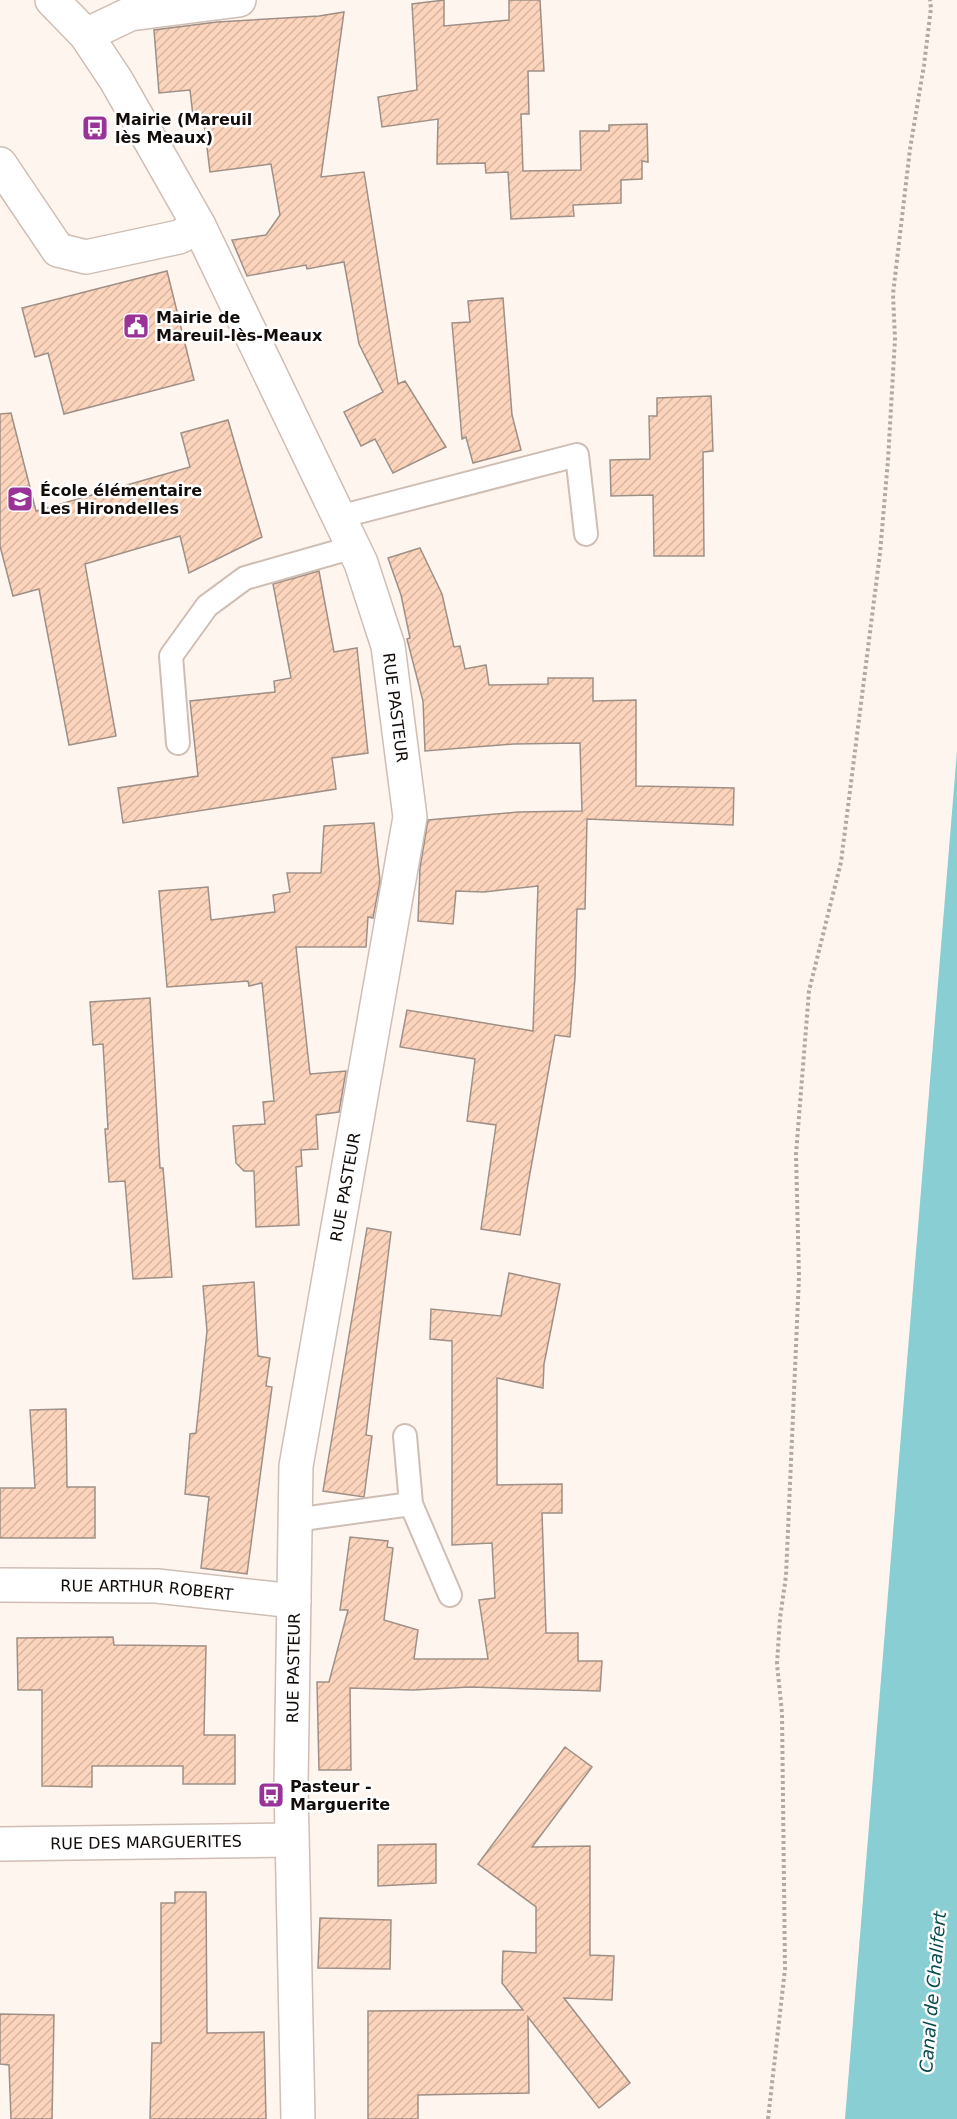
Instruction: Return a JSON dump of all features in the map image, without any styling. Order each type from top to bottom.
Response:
[{"type":"street","name":"RUE PASTEUR","points":[[52,0],[86,35],[116,80],[199,226],[361,562],[388,646],[410,817],[296,1466],[291,1840],[298,2119]]},
{"type":"street","points":[[86,35],[130,14],[239,0]]},
{"type":"street","points":[[0,164],[58,250],[86,257],[179,237],[199,226]]},
{"type":"street","name":"RUE ARTHUR ROBERT","points":[[0,1585],[157,1586],[294,1601]]},
{"type":"street","name":"RUE DES MARGUERITES","points":[[0,1844],[291,1840]]},
{"type":"lane","points":[[339,517],[577,455],[586,534]]},
{"type":"lane","points":[[178,743],[171,656],[207,606],[245,578],[354,547]]},
{"type":"lane","points":[[405,1436],[411,1504],[450,1595]]},
{"type":"lane","points":[[295,1520],[411,1504]]},
{"type":"path","points":[[768,2119],[785,1969],[782,1713],[777,1664],[786,1576],[799,1277],[796,1154],[809,991],[841,862],[880,553],[895,339],[893,294],[910,149],[931,8],[930,0]]},
{"type":"water","name":"Canal de Chalifert","points":[[957,751],[957,2119],[845,2119]]},
{"type":"building","points":[[444,0],[444,26],[509,20],[509,0],[540,0],[544,71],[528,71],[529,114],[521,114],[523,171],[581,170],[580,131],[609,131],[609,125],[647,124],[648,162],[642,161],[642,179],[621,180],[621,203],[573,205],[574,216],[511,219],[508,172],[486,173],[485,163],[437,164],[438,119],[382,127],[378,97],[417,90],[412,4]]},
{"type":"building","points":[[344,12],[321,177],[364,172],[398,384],[405,381],[446,447],[393,473],[375,439],[361,446],[344,412],[383,392],[359,344],[344,262],[307,269],[306,265],[247,276],[232,240],[266,235],[280,215],[271,164],[210,172],[203,115],[193,116],[190,90],[159,93],[154,30],[217,22],[319,16]]},
{"type":"building","points":[[167,271],[194,380],[64,414],[48,353],[35,357],[22,308]]},
{"type":"building","points":[[503,298],[512,415],[521,450],[473,463],[466,437],[462,439],[452,323],[470,322],[468,301]]},
{"type":"building","points":[[711,396],[713,451],[703,452],[704,556],[654,556],[653,495],[611,496],[610,460],[650,459],[649,416],[657,416],[657,398]]},
{"type":"building","points":[[11,413],[36,511],[190,467],[181,433],[228,420],[262,537],[189,573],[180,536],[85,564],[116,736],[69,745],[39,589],[13,596],[0,546],[0,414]]},
{"type":"building","points":[[420,548],[442,594],[454,647],[460,646],[465,669],[486,665],[489,685],[548,684],[548,678],[593,678],[593,701],[636,700],[636,786],[734,788],[733,825],[587,819],[585,909],[577,909],[570,1037],[555,1035],[520,1235],[481,1229],[496,1125],[467,1121],[475,1059],[400,1047],[407,1010],[533,1031],[538,886],[484,892],[456,891],[453,924],[418,921],[420,868],[428,820],[518,812],[582,811],[580,743],[513,744],[425,751],[423,701],[407,639],[410,638],[401,595],[388,558]]},
{"type":"building","points":[[319,571],[334,652],[357,648],[368,753],[332,758],[336,789],[123,823],[118,788],[198,776],[190,701],[275,692],[274,681],[291,678],[273,584]]},
{"type":"building","points":[[374,823],[380,881],[373,918],[368,917],[366,947],[296,947],[310,1074],[346,1071],[339,1112],[316,1115],[318,1149],[301,1150],[302,1166],[296,1167],[299,1225],[256,1227],[254,1171],[244,1171],[236,1163],[233,1126],[265,1124],[263,1102],[274,1101],[262,983],[249,986],[248,981],[167,987],[159,891],[208,887],[211,920],[275,912],[273,895],[290,892],[287,873],[321,873],[324,826]]},
{"type":"building","points":[[150,998],[160,1168],[163,1168],[172,1277],[133,1279],[125,1181],[109,1182],[103,1044],[93,1045],[90,1002]]},
{"type":"building","points":[[367,1228],[391,1232],[366,1435],[372,1436],[364,1497],[323,1491]]},
{"type":"building","points":[[509,1273],[560,1284],[544,1364],[543,1388],[497,1378],[497,1485],[562,1484],[562,1513],[542,1513],[546,1633],[578,1633],[578,1661],[602,1661],[600,1691],[470,1687],[413,1690],[350,1688],[351,1770],[319,1770],[317,1682],[329,1682],[348,1610],[340,1610],[350,1537],[388,1541],[387,1547],[393,1548],[384,1620],[418,1630],[414,1659],[488,1659],[479,1600],[495,1598],[492,1543],[452,1545],[452,1341],[430,1339],[431,1309],[501,1316]]},
{"type":"building","points":[[254,1282],[258,1356],[270,1358],[266,1386],[272,1387],[247,1574],[201,1568],[209,1497],[185,1494],[190,1434],[196,1433],[207,1331],[203,1286]]},
{"type":"building","points":[[66,1409],[67,1487],[95,1487],[95,1538],[0,1538],[0,1488],[35,1488],[30,1410]]},
{"type":"building","points":[[113,1637],[114,1645],[206,1646],[204,1735],[235,1735],[235,1784],[183,1784],[183,1766],[92,1766],[92,1787],[42,1786],[42,1690],[18,1690],[17,1638]]},
{"type":"building","points":[[565,1747],[592,1767],[532,1847],[590,1846],[590,1955],[614,1956],[612,2000],[564,1998],[630,2083],[599,2108],[528,2017],[529,2093],[418,2095],[418,2119],[368,2119],[368,2011],[523,2010],[502,1983],[503,1951],[536,1953],[536,1907],[478,1864]]},
{"type":"building","points":[[436,1844],[436,1883],[378,1886],[378,1845]]},
{"type":"building","points":[[175,1892],[206,1892],[207,2033],[264,2032],[266,2119],[150,2119],[152,2043],[161,2043],[161,1903],[175,1903]]},
{"type":"building","points":[[320,1918],[391,1920],[390,1969],[318,1968]]},
{"type":"building","points":[[0,2014],[54,2015],[52,2119],[11,2119],[9,2065],[0,2064]]},
{"type":"place","name":"Mairie (Mareuil lès Meaux)","points":[[95,128]]},
{"type":"place","name":"Mairie de Mareuil-lès-Meaux","points":[[136,326]]},
{"type":"place","name":"École élémentaire Les Hirondelles","points":[[20,499]]},
{"type":"place","name":"Pasteur - Marguerite","points":[[271,1795]]}]
